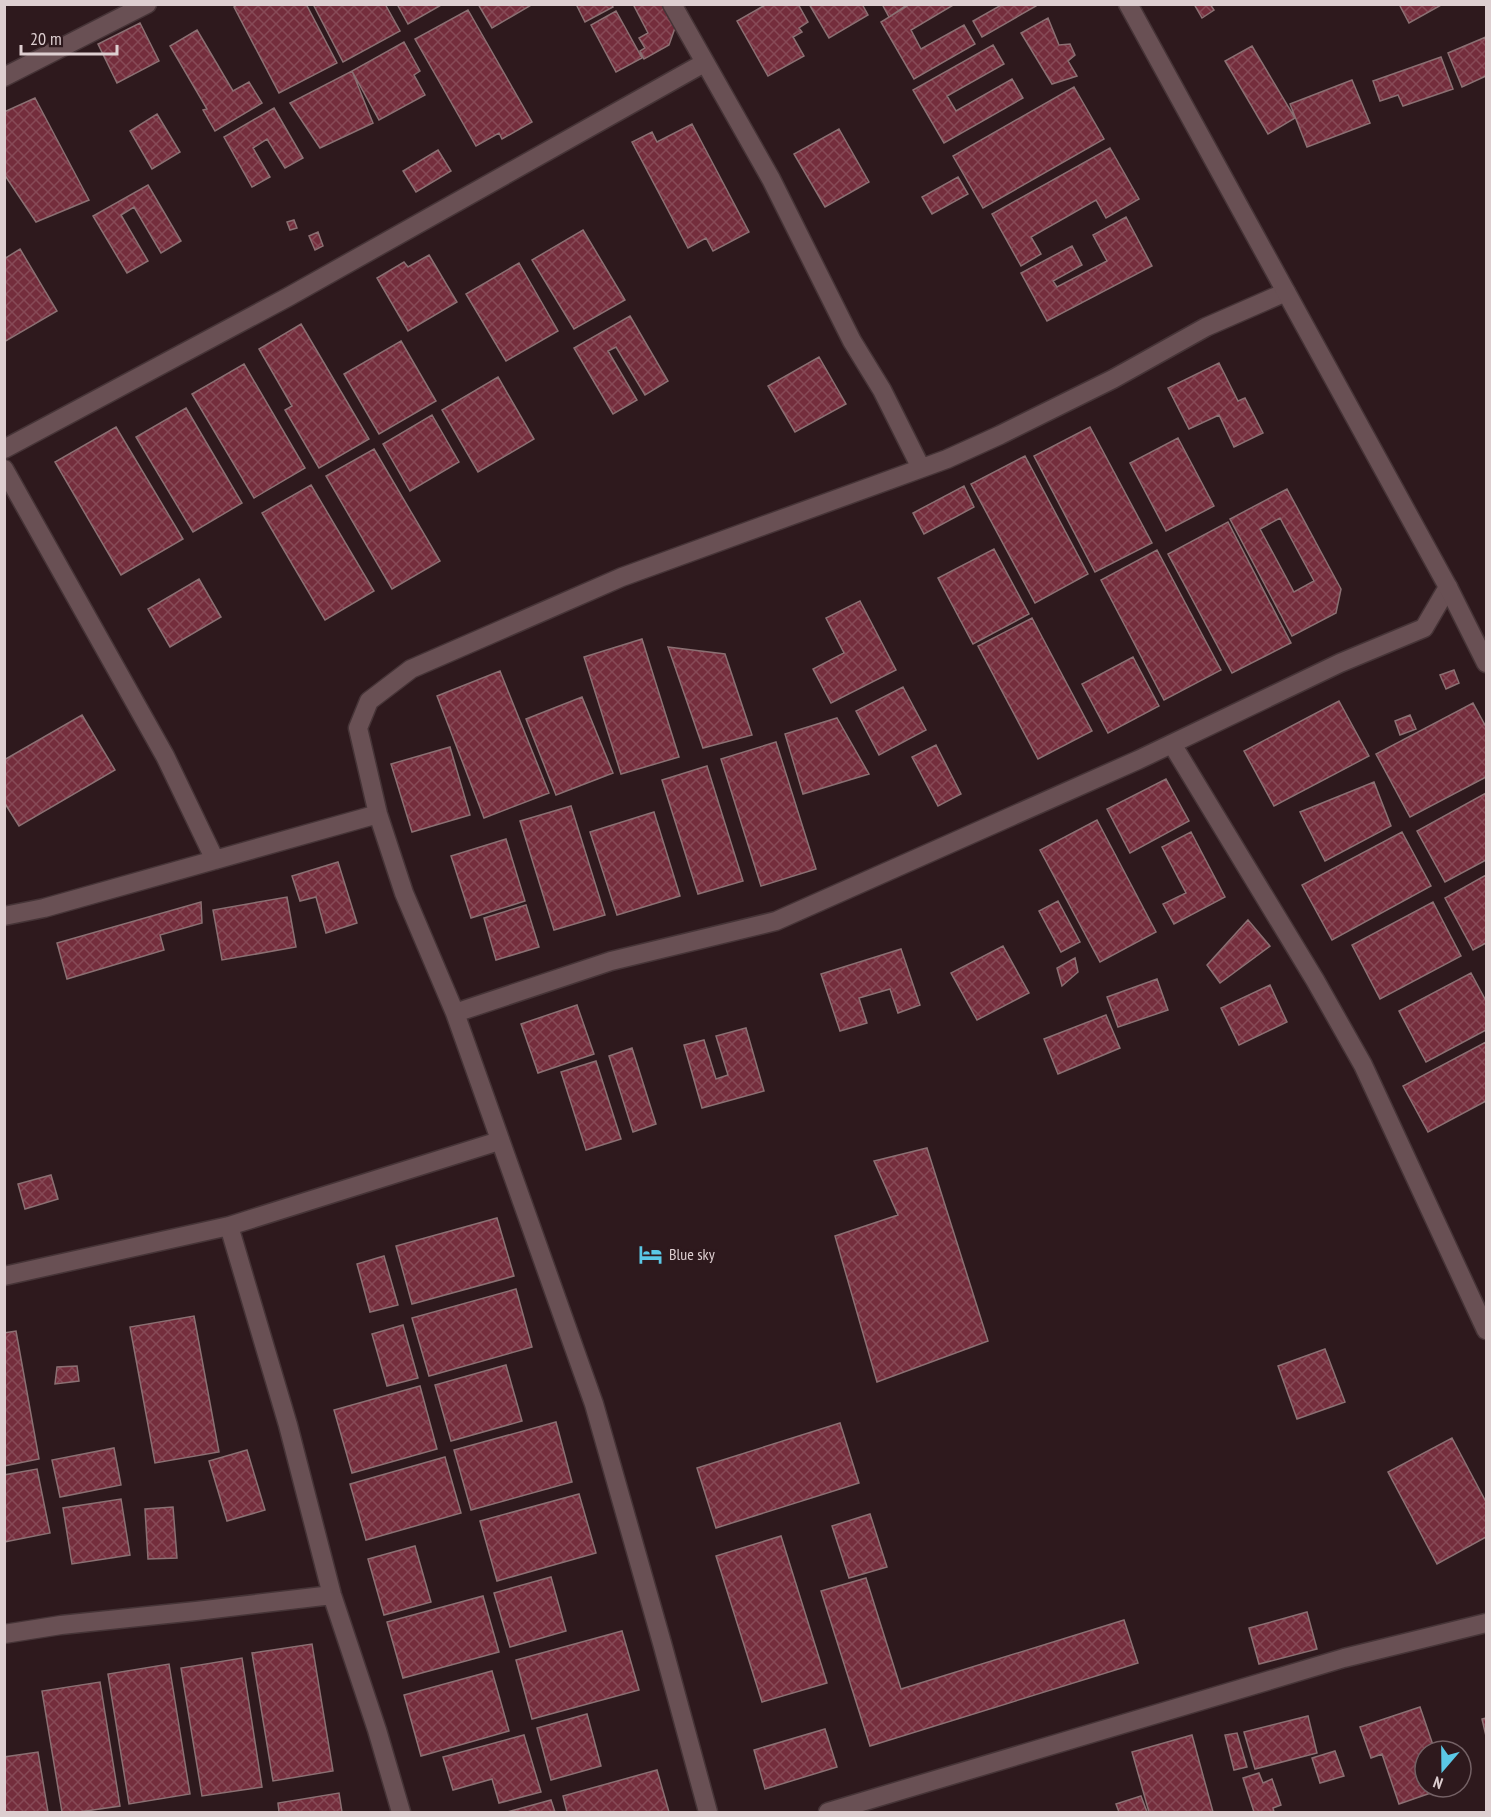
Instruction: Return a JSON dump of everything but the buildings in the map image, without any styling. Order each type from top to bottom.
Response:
[{"type":"street","points":[[4,77],[147,4]]},
{"type":"street","points":[[672,4],[771,179],[852,341],[882,390],[921,468]]},
{"type":"street","points":[[1128,4],[1448,587],[1486,663]]},
{"type":"street","points":[[4,449],[288,297],[704,63]]},
{"type":"street","points":[[708,1812],[594,1404],[455,1013],[404,893],[378,814],[358,728],[369,701],[411,669],[622,577],[921,468],[1000,435],[1113,379],[1206,327],[1286,292]]},
{"type":"street","points":[[4,469],[165,756],[215,860]]},
{"type":"street","points":[[455,1013],[612,961],[776,921],[1172,744],[1340,663],[1424,628],[1448,587]]},
{"type":"street","points":[[1172,744],[1315,980],[1363,1065],[1486,1330]]},
{"type":"street","points":[[4,916],[44,908],[378,814]]},
{"type":"street","points":[[4,1276],[229,1226],[500,1141]]},
{"type":"street","points":[[229,1226],[288,1425],[333,1595],[401,1812]]},
{"type":"street","points":[[4,1634],[61,1625],[333,1595]]},
{"type":"street","points":[[828,1812],[1344,1658],[1486,1623]]},
{"type":"place","name":"Blue sky","points":[[651,1254]]}]
